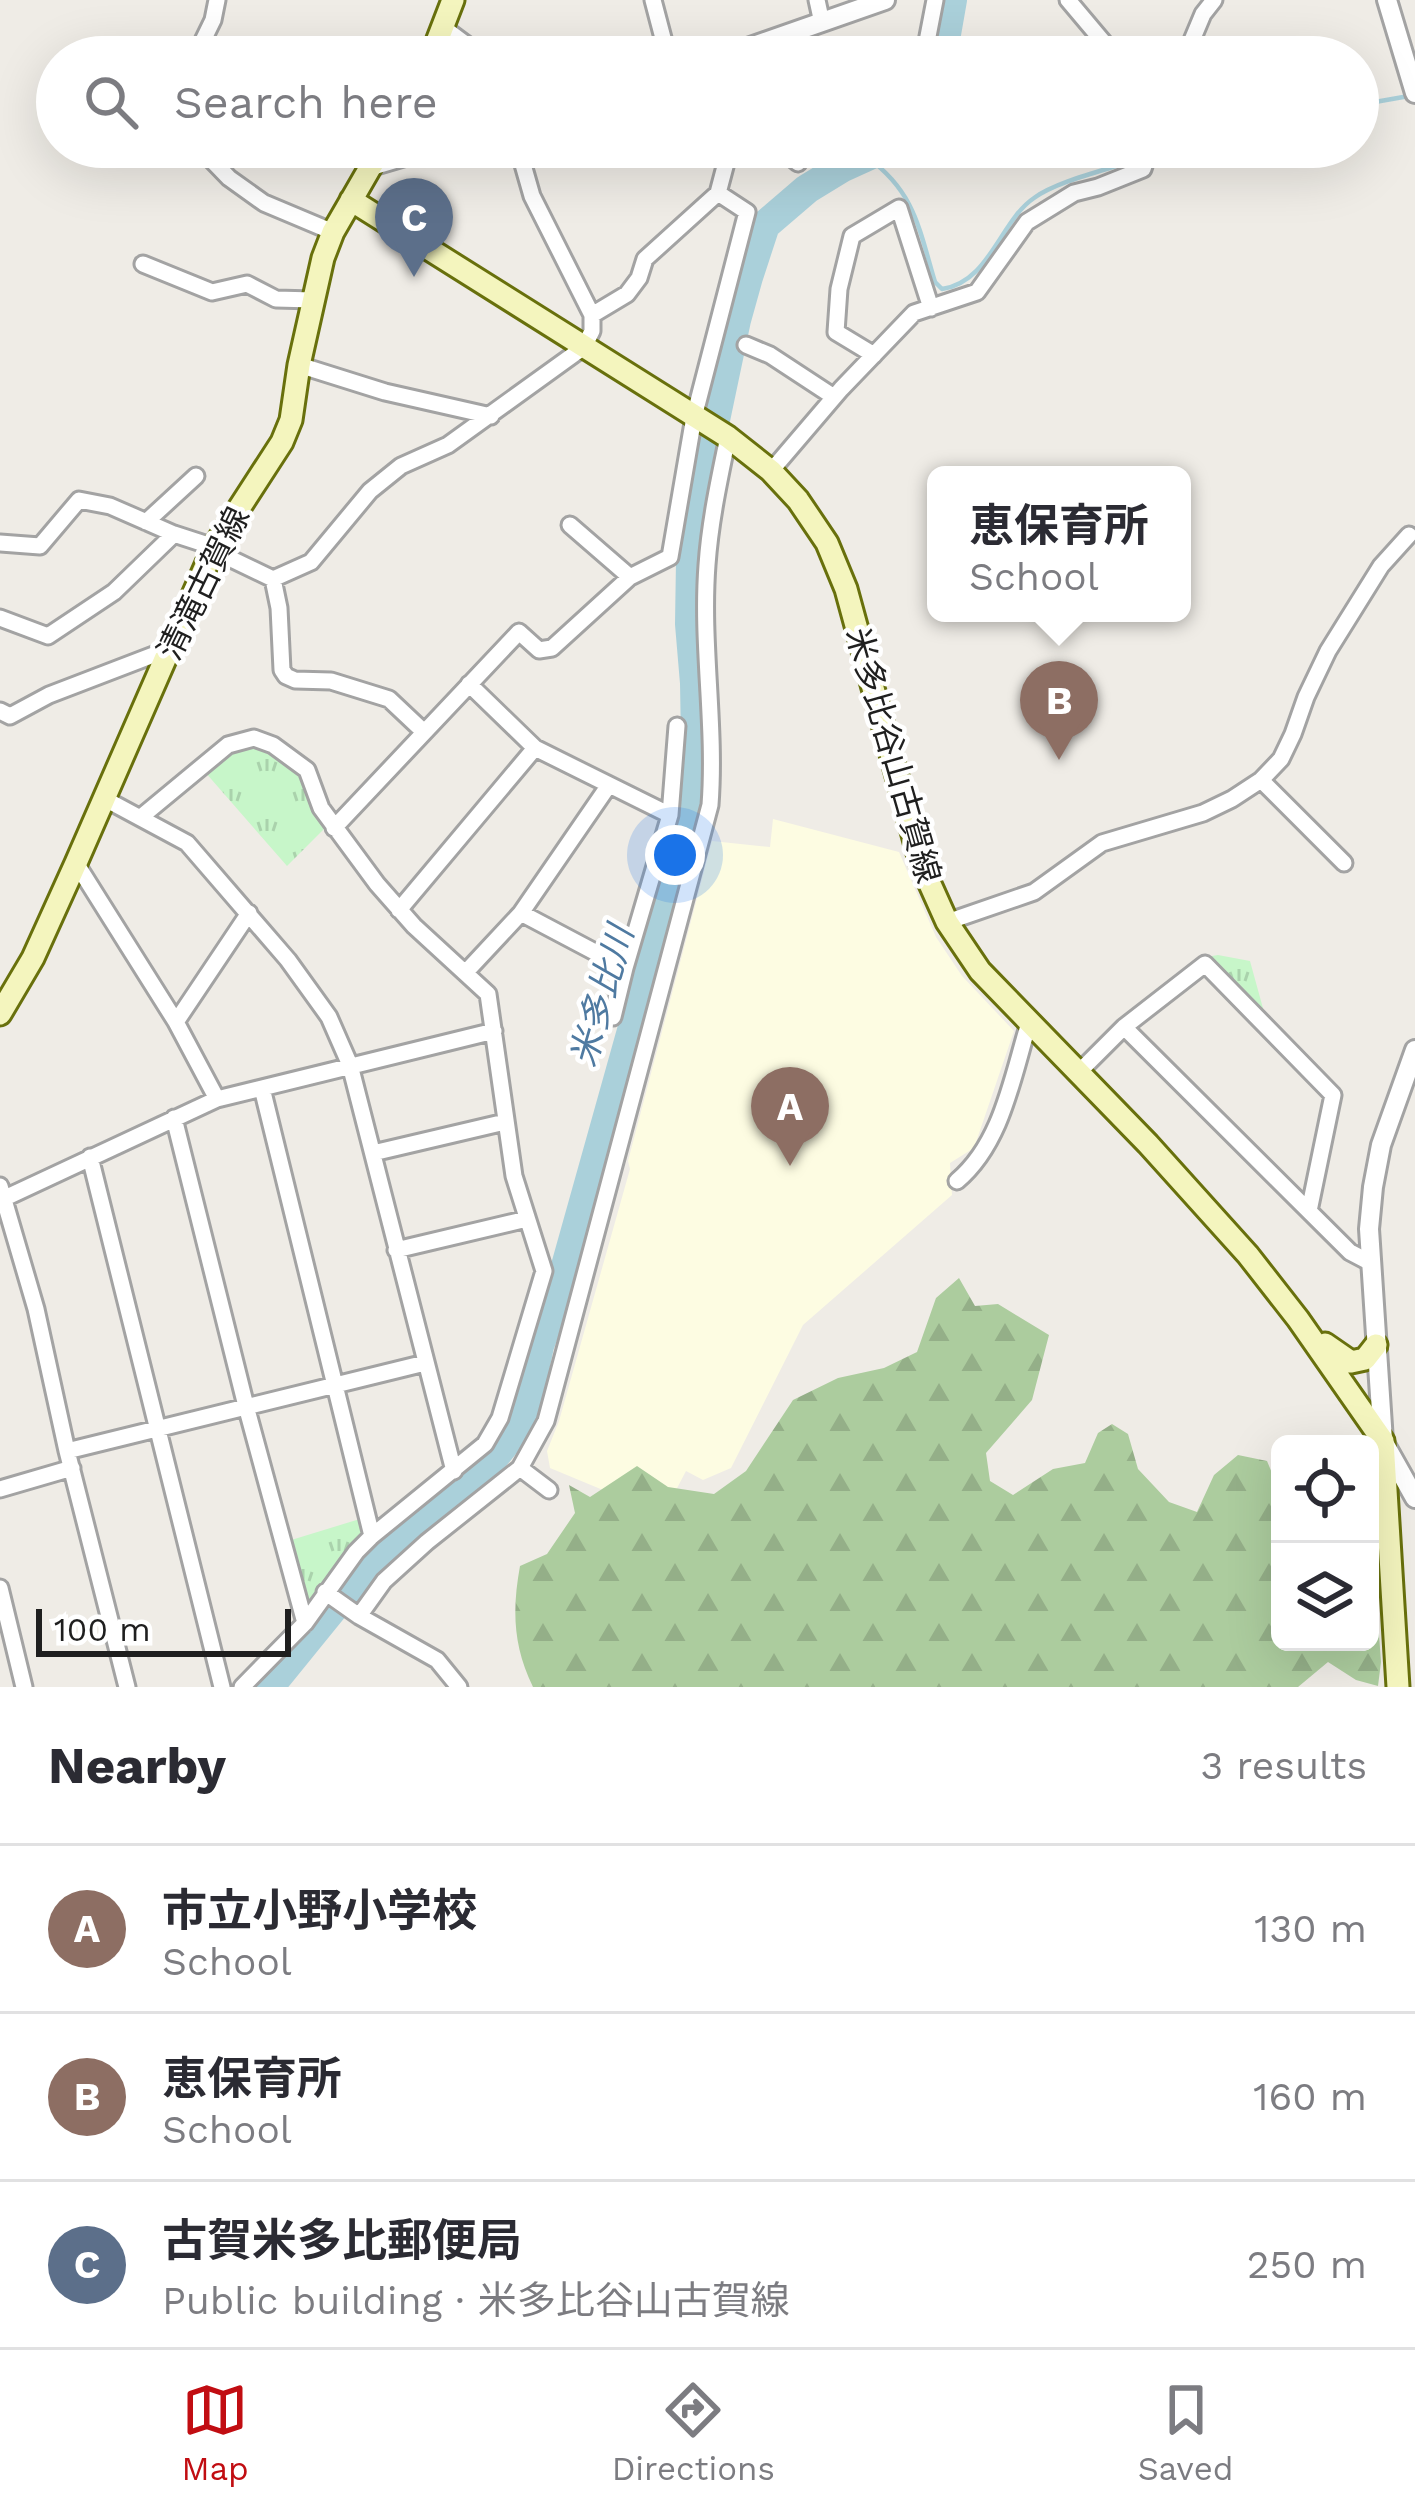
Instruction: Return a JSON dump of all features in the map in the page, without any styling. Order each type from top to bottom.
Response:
[{"type":"main road","points":[[440,36],[453,0]]},
{"type":"main road","name":"清滝古賀線","points":[[0,1014],[33,958],[214,547],[282,442],[291,420],[323,259],[370,168]]},
{"type":"main road","name":"米多比谷山古賀線","points":[[351,200],[728,437],[798,500],[827,543],[846,589],[921,864],[947,922],[980,971],[1248,1256],[1298,1318],[1383,1442]]},
{"type":"main road","points":[[1298,1318],[1351,1362],[1365,1359],[1376,1345]]},
{"type":"main road","points":[[1383,1442],[1398,1687]]},
{"type":"street","points":[[205,36],[217,0]]},
{"type":"street","points":[[653,0],[662,36]]},
{"type":"street","points":[[817,0],[822,23]]},
{"type":"street","points":[[784,36],[885,0]]},
{"type":"street","points":[[928,36],[935,0]]},
{"type":"street","points":[[1068,0],[1098,36]]},
{"type":"street","points":[[1194,36],[1214,0]]},
{"type":"street","points":[[1387,0],[1415,94]]},
{"type":"street","points":[[444,28],[455,36]]},
{"type":"street","points":[[220,168],[264,203],[333,232]]},
{"type":"street","points":[[273,579],[311,562],[370,491],[400,466],[448,445],[584,347],[592,331],[592,315],[532,196],[524,168]]},
{"type":"street","points":[[592,315],[627,293],[645,259],[718,193],[722,168]]},
{"type":"street","points":[[771,471],[914,313],[977,292],[1027,222],[1074,193],[1143,168]]},
{"type":"street","points":[[334,827],[519,632],[539,650],[552,648],[630,577],[670,557],[697,419],[747,212],[718,193]]},
{"type":"street","points":[[874,355],[836,332],[839,289],[852,236],[898,208],[931,308]]},
{"type":"street","points":[[143,264],[212,292],[247,284],[276,299],[314,300]]},
{"type":"street","points":[[746,345],[770,355],[834,397]]},
{"type":"street","points":[[299,364],[385,392],[491,416]]},
{"type":"street","points":[[359,1616],[383,1581],[520,1468],[547,1421],[710,805],[707,566],[728,437]]},
{"type":"street","points":[[146,521],[196,476]]},
{"type":"street","points":[[2,548],[40,546],[79,500],[110,506],[214,547],[273,579]]},
{"type":"street","points":[[570,525],[630,577]]},
{"type":"street","points":[[0,618],[48,636],[114,592],[174,534]]},
{"type":"street","points":[[947,922],[1034,892],[1102,843],[1203,813],[1261,780],[1281,759],[1294,734],[1328,651],[1381,566],[1408,535]]},
{"type":"street","points":[[273,579],[286,676],[331,681],[389,699],[424,732]]},
{"type":"street","points":[[0,711],[10,716],[49,694],[169,649]]},
{"type":"street","points":[[469,683],[535,748],[670,815]]},
{"type":"street","points":[[613,1018],[670,815],[677,725]]},
{"type":"street","points":[[141,817],[228,745],[254,738],[273,745],[307,770],[321,808],[399,910],[488,994],[514,1176],[544,1271],[500,1418],[485,1444],[372,1536],[304,1623],[242,1687]]},
{"type":"street","points":[[399,910],[535,748]]},
{"type":"street","points":[[1261,780],[1344,862]]},
{"type":"street","points":[[466,972],[520,913],[608,785]]},
{"type":"street","points":[[104,799],[187,843],[288,960],[329,1017],[350,1065],[454,1471]]},
{"type":"street","points":[[76,863],[176,1022],[217,1099]]},
{"type":"street","points":[[176,1022],[249,913]]},
{"type":"street","points":[[520,913],[625,968]]},
{"type":"street","points":[[1078,1073],[1124,1027],[1204,964],[1333,1095],[1309,1211]]},
{"type":"street","points":[[957,1181],[987,1148],[1029,1023]]},
{"type":"street","points":[[1124,1027],[1350,1252],[1371,1263]]},
{"type":"street","points":[[127,1687],[36,1309],[2,1193],[217,1099],[494,1031]]},
{"type":"street","points":[[1415,1050],[1381,1145],[1369,1229],[1383,1442],[1415,1498]]},
{"type":"street","points":[[262,1088],[372,1536]]},
{"type":"street","points":[[174,1118],[304,1623]]},
{"type":"street","points":[[373,1153],[505,1122]]},
{"type":"street","points":[[90,1157],[222,1687]]},
{"type":"street","points":[[396,1250],[527,1219]]},
{"type":"street","points":[[0,1489],[157,1428],[425,1363]]},
{"type":"street","points":[[520,1468],[549,1490]]},
{"type":"street","points":[[0,1588],[25,1687]]},
{"type":"street","points":[[326,1592],[437,1660],[459,1687]]},
{"type":"shaded area","points":[[773,819],[899,852],[936,937],[962,976],[1014,1031],[974,1148],[950,1163],[952,1195],[803,1325],[731,1468],[703,1480],[686,1471],[663,1515],[550,1468],[547,1451],[630,1169],[628,1161],[712,841],[770,847]]},
{"type":"green space","points":[[256,745],[302,777],[325,828],[287,866],[205,772],[236,747]]},
{"type":"green space","points":[[1206,957],[1250,961],[1264,1012]]},
{"type":"green space","points":[[959,1278],[975,1306],[998,1304],[1049,1335],[1032,1400],[986,1453],[990,1481],[1013,1495],[1053,1469],[1085,1463],[1098,1433],[1112,1424],[1128,1434],[1138,1469],[1169,1502],[1197,1512],[1214,1475],[1238,1455],[1267,1461],[1271,1471],[1271,1651],[1379,1651],[1379,1634],[1381,1662],[1378,1686],[1356,1680],[1328,1662],[1298,1687],[533,1687],[516,1628],[520,1566],[547,1554],[575,1513],[569,1485],[590,1497],[637,1466],[668,1487],[714,1494],[746,1471],[793,1400],[838,1378],[884,1368],[917,1352],[936,1298]]},
{"type":"green space","points":[[363,1518],[366,1532],[309,1608],[288,1541]]},
{"type":"waterway","name":"米多比川","points":[[946,36],[952,0]]},
{"type":"waterway","points":[[1379,101],[1409,96]]},
{"type":"waterway","name":"米多比川","points":[[269,1687],[364,1570],[433,1508],[474,1481],[525,1413],[539,1346],[561,1284],[684,845],[694,789],[696,739],[691,561],[736,320],[765,225],[807,189],[841,168]]},
{"type":"waterway","points":[[880,168],[906,198],[935,282],[942,289],[972,275],[1034,198],[1109,168]]},
{"type":"place","name":"古賀米多比郵便局","points":[[414,277]]},
{"type":"place","name":"恵保育所","points":[[1059,760]]},
{"type":"place","name":"市立小野小学校","points":[[790,1166]]}]
